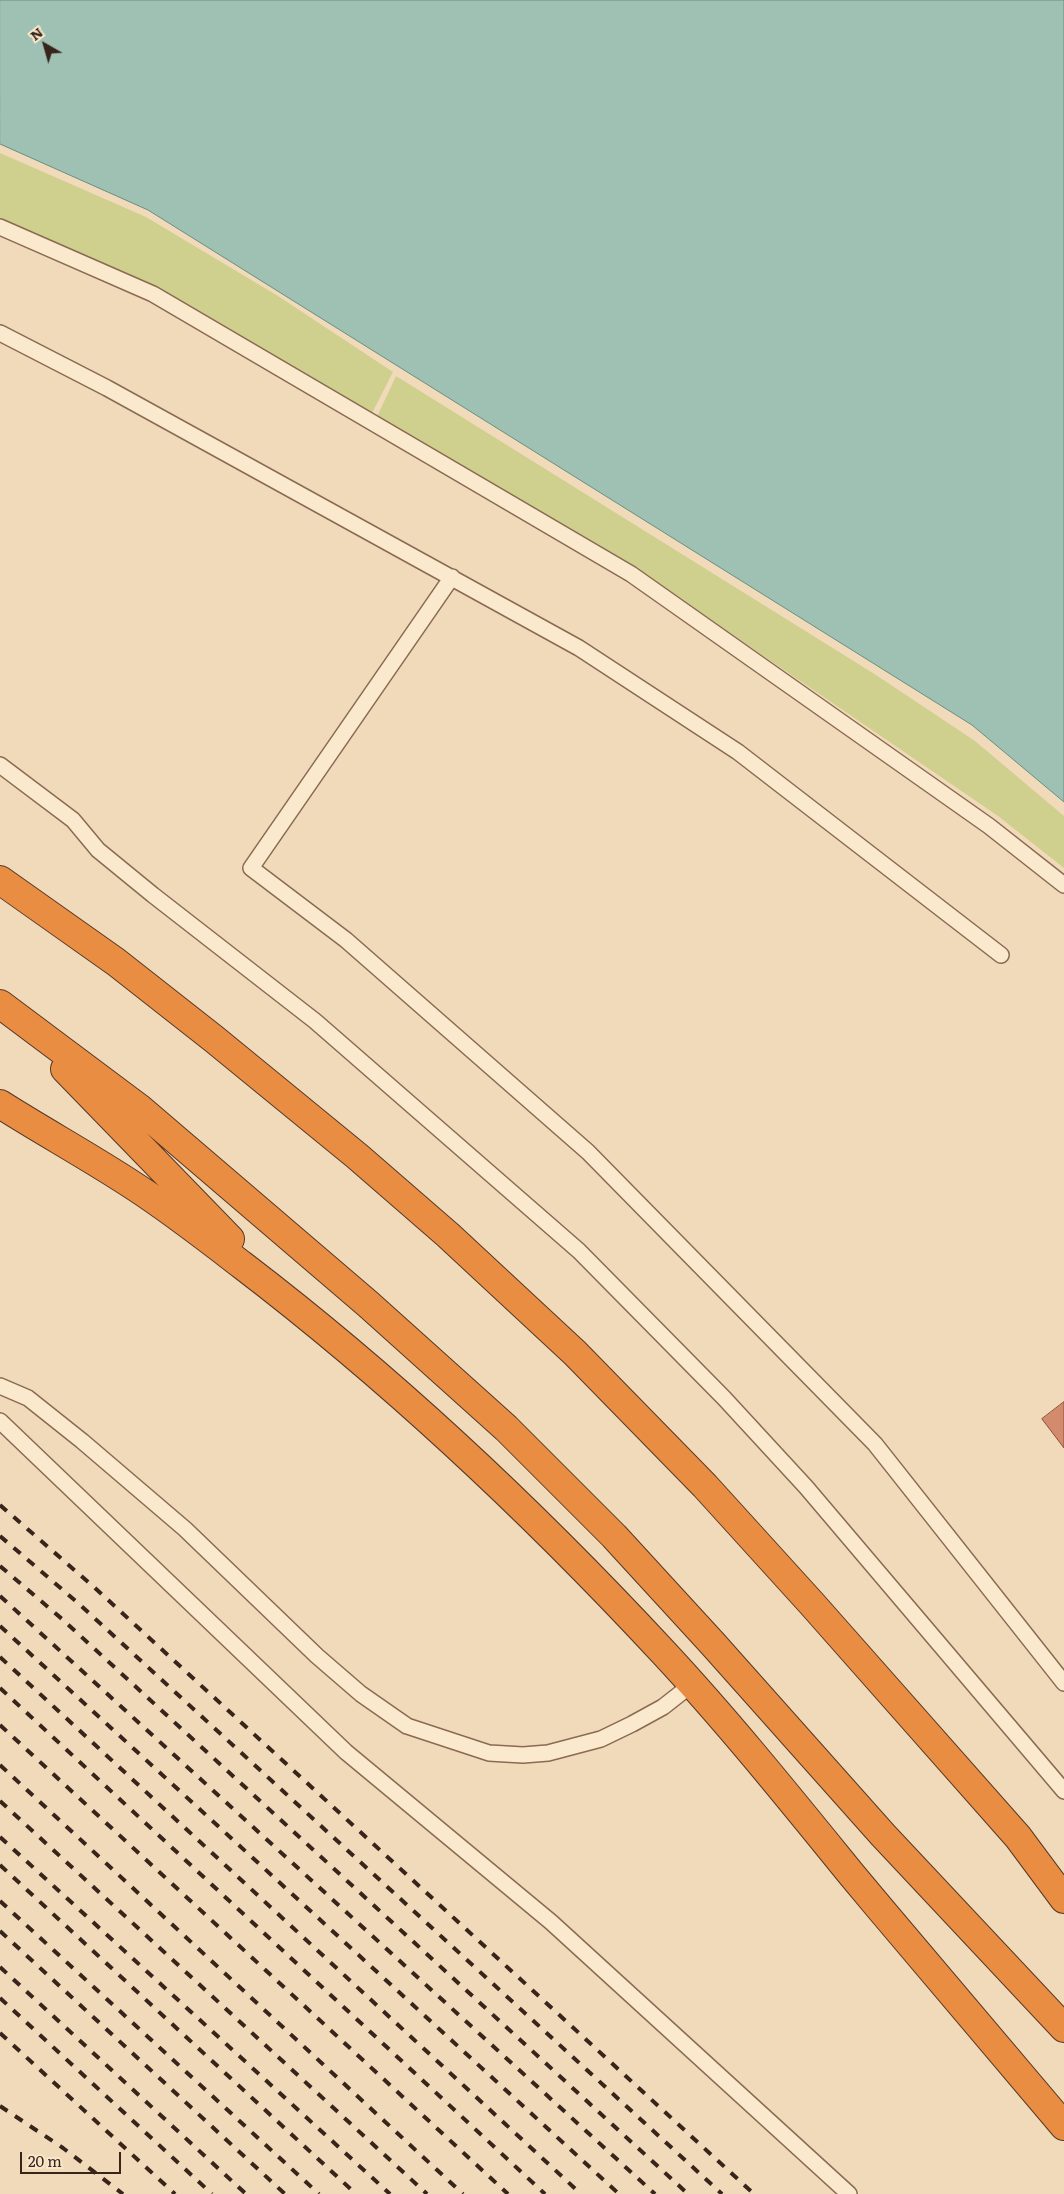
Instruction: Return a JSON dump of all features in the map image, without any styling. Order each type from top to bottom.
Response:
[{"type":"highway","points":[[0,880],[116,962],[214,1038],[357,1156],[448,1235],[575,1353],[705,1486],[813,1605],[1018,1837],[1064,1899]]},
{"type":"highway","points":[[0,1005],[70,1074],[292,1303]]},
{"type":"highway","points":[[0,1005],[139,1108],[368,1304],[506,1428],[614,1536],[883,1835],[1064,2028]]},
{"type":"highway","points":[[0,1104],[134,1186],[292,1303],[373,1370],[566,1550],[692,1685],[1064,2126]]},
{"type":"lane","points":[[0,227],[154,294],[631,574],[989,826],[1064,885]]},
{"type":"lane","points":[[0,333],[116,393],[579,648],[738,752],[1001,955]]},
{"type":"lane","points":[[452,578],[251,868],[346,940],[594,1158],[875,1444],[1064,1683]]},
{"type":"lane","points":[[0,765],[73,820],[98,850],[152,895],[316,1021],[579,1251],[724,1398],[806,1487],[1064,1791]]},
{"type":"lane","points":[[0,1386],[28,1398],[82,1442],[185,1529],[324,1662],[361,1694],[407,1726],[489,1752],[523,1755],[548,1753],[601,1739],[663,1707],[692,1685]]},
{"type":"lane","points":[[0,1421],[346,1752],[551,1922],[849,2194]]},
{"type":"green space","points":[[0,153],[146,217],[278,296],[393,372],[371,415],[149,285],[0,218]]},
{"type":"green space","points":[[396,376],[876,675],[975,741],[1064,816],[1064,868],[998,816],[708,618],[594,545],[376,419]]},
{"type":"shaded area","points":[[0,0],[1064,0],[1064,802],[972,725],[148,210],[0,144]]},
{"type":"building","points":[[1064,1402],[1064,1448],[1042,1419]]},
{"type":"railway","points":[[0,1505],[95,1588],[754,2194]]},
{"type":"railway","points":[[0,1536],[78,1603],[722,2194]]},
{"type":"railway","points":[[0,1566],[62,1619],[688,2194]]},
{"type":"railway","points":[[0,1596],[655,2194]]},
{"type":"railway","points":[[0,1626],[619,2194]]},
{"type":"railway","points":[[0,1657],[581,2194]]},
{"type":"railway","points":[[0,1688],[545,2194]]},
{"type":"railway","points":[[0,1725],[508,2194]]},
{"type":"railway","points":[[0,1765],[463,2194]]},
{"type":"railway","points":[[0,1801],[427,2194]]},
{"type":"railway","points":[[0,1837],[390,2194]]},
{"type":"railway","points":[[0,1865],[356,2194]]},
{"type":"railway","points":[[0,1901],[319,2194]]},
{"type":"railway","points":[[0,1931],[285,2194]]},
{"type":"railway","points":[[0,1967],[246,2194]]},
{"type":"railway","points":[[0,1998],[212,2194]]},
{"type":"railway","points":[[0,2033],[175,2194]]},
{"type":"railway","points":[[0,2106],[63,2148],[123,2194]]}]
